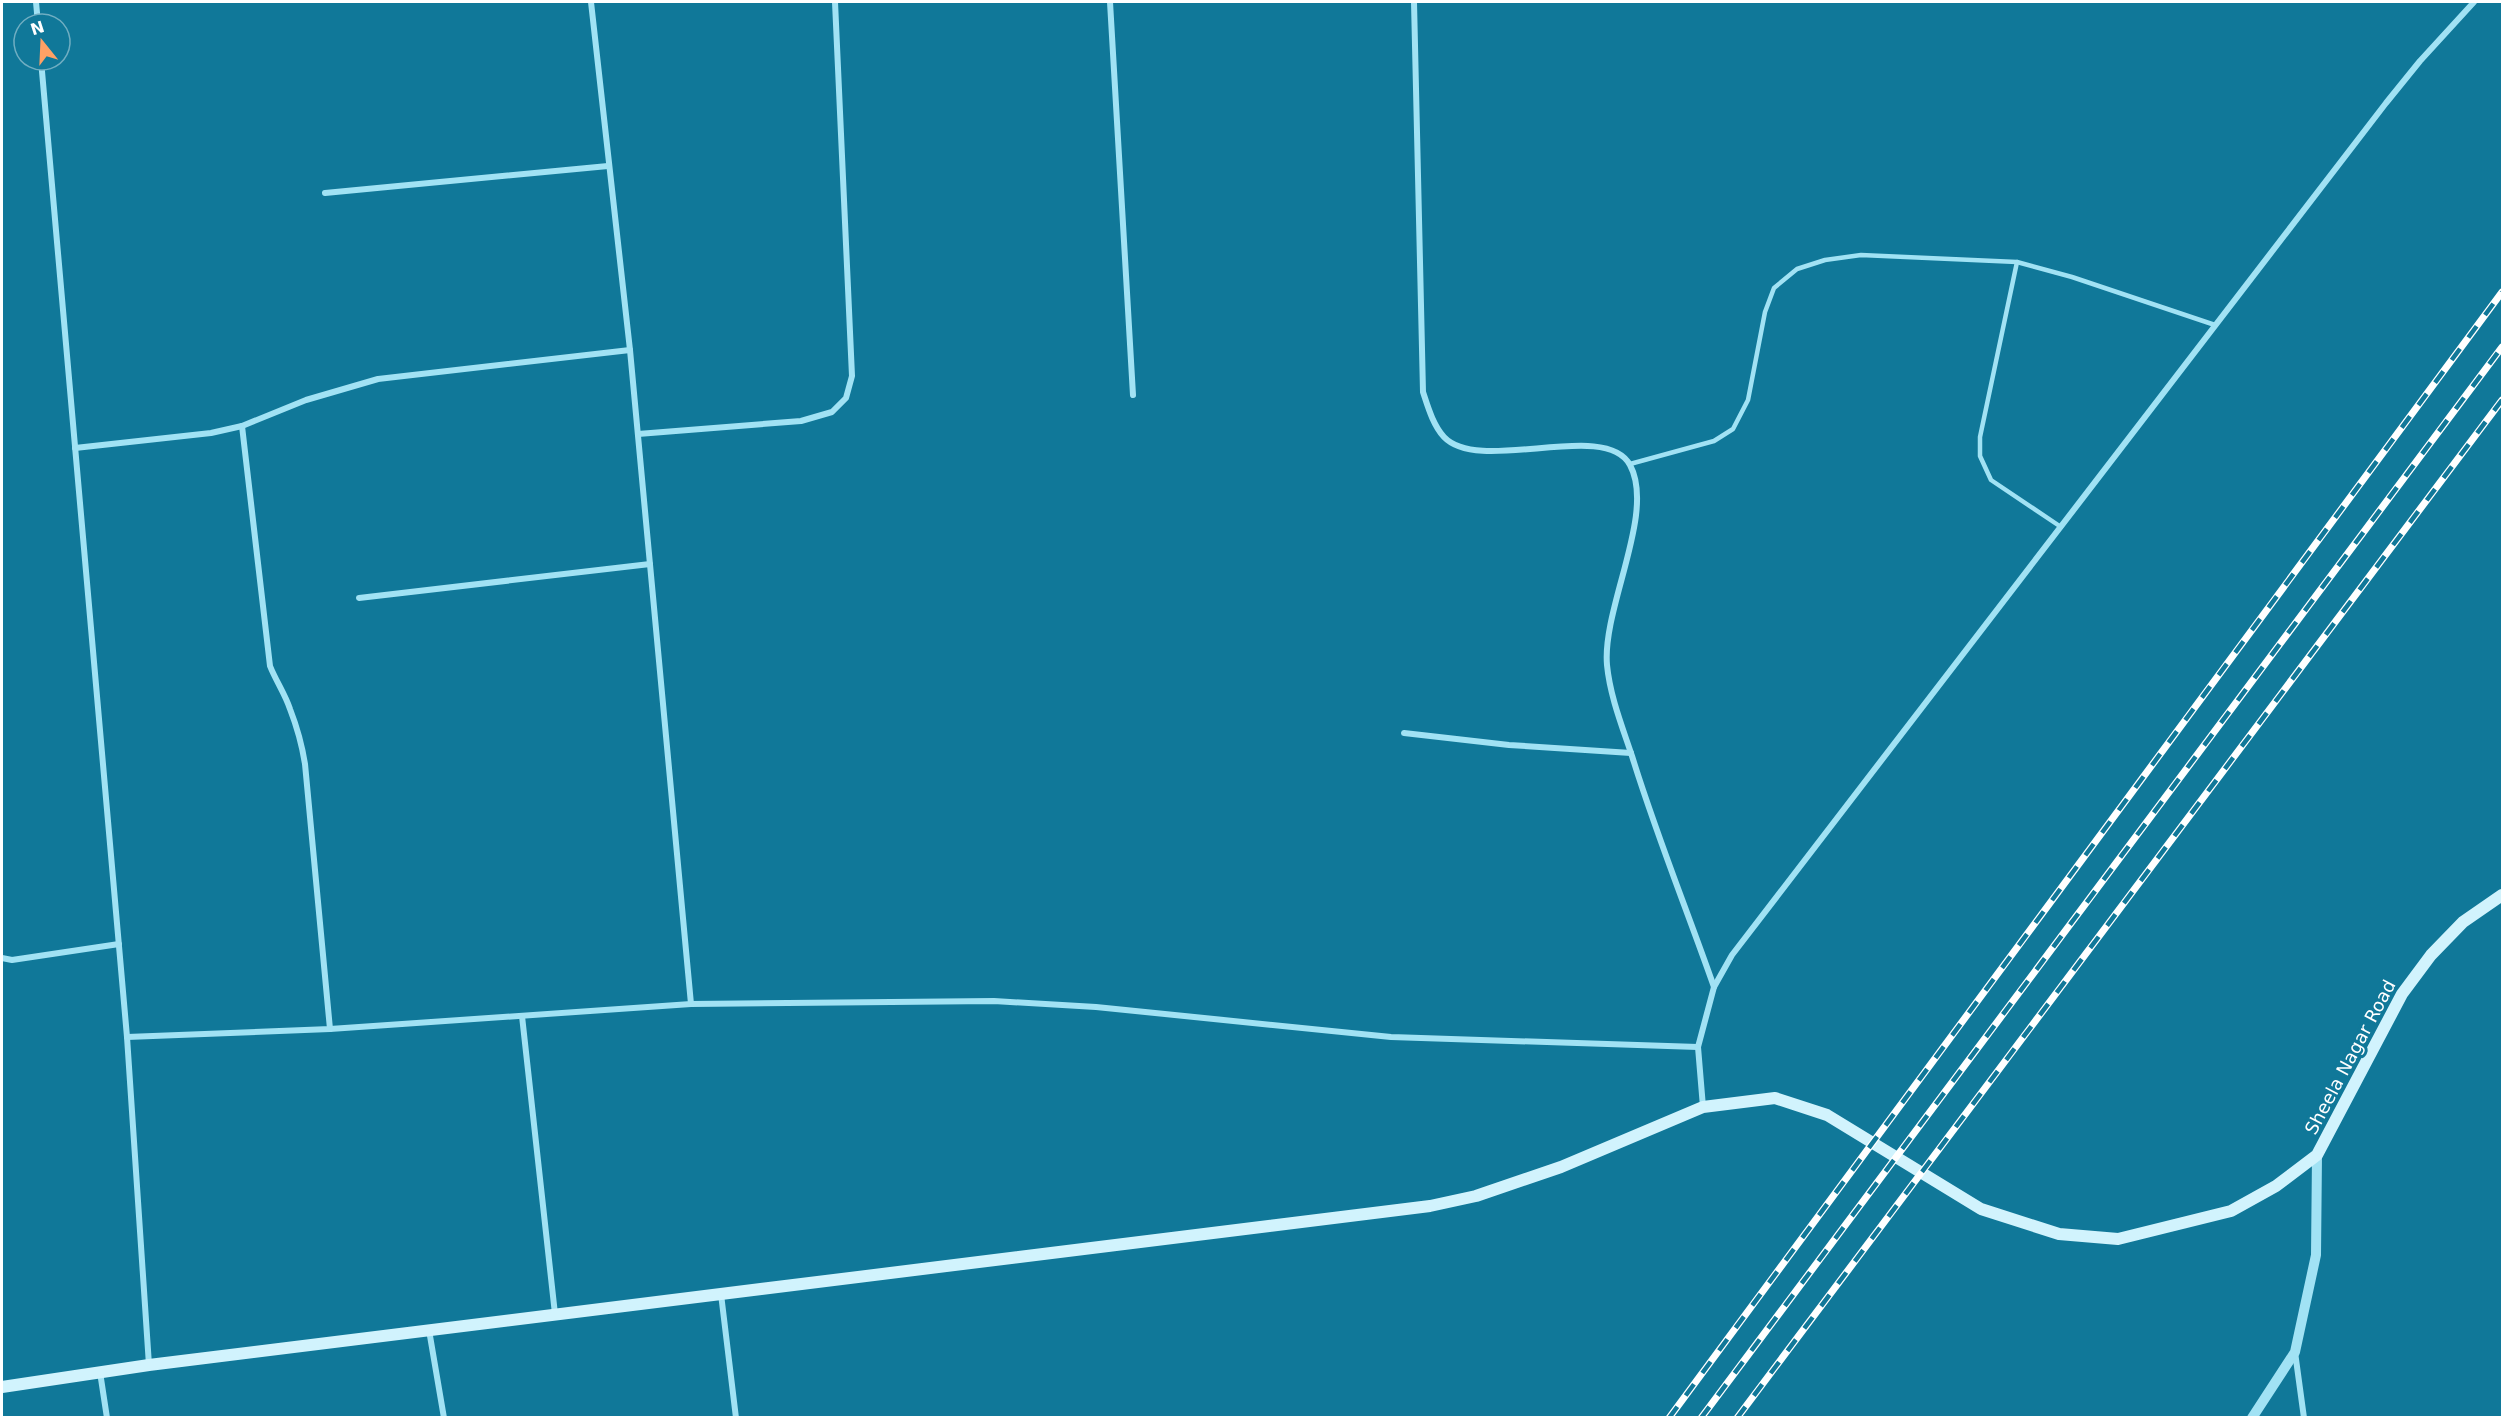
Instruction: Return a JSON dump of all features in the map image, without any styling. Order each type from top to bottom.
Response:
[{"type":"main road","name":"Sheela Nagar Road","points":[[2317,1155],[2402,994],[2431,955],[2463,922],[2502,895]]},
{"type":"main road","points":[[2,1387],[149,1365],[1430,1206],[1476,1196],[1561,1167],[1704,1107],[1775,1098],[1827,1114],[1981,1209],[2059,1234],[2118,1239],[2231,1211],[2276,1186],[2317,1155]]},
{"type":"street","points":[[591,2],[630,350],[692,1004]]},
{"type":"street","points":[[638,434],[801,421],[832,412],[846,398],[852,376],[835,2]]},
{"type":"street","points":[[1110,2],[1133,395]]},
{"type":"street","points":[[1414,2],[1423,392],[1431,417],[1445,438],[1462,447],[1482,451],[1585,446],[1616,451],[1630,464],[1637,491],[1636,513],[1606,643],[1612,698],[1650,816],[1687,908],[1714,987]]},
{"type":"street","points":[[1704,1107],[1698,1047],[1714,987],[1739,945],[2406,78],[2475,2]]},
{"type":"street","points":[[42,72],[127,1037],[149,1365]]},
{"type":"street","points":[[325,193],[608,166]]},
{"type":"street","points":[[75,448],[210,433],[242,426],[306,400],[378,379],[630,350]]},
{"type":"street","points":[[242,426],[270,666],[278,687],[290,707],[305,764],[330,1029]]},
{"type":"street","points":[[359,598],[650,564]]},
{"type":"street","points":[[1404,733],[1509,745],[1630,753]]},
{"type":"street","points":[[2,958],[12,960],[119,944]]},
{"type":"street","points":[[127,1037],[330,1029],[692,1004],[994,1001],[1096,1007],[1391,1037],[1698,1047]]},
{"type":"street","points":[[522,1016],[555,1314]]},
{"type":"street","name":"Sheela Nagar Road","points":[[2304,1418],[2295,1352],[2316,1255],[2317,1155]]},
{"type":"street","points":[[721,1294],[736,1418]]},
{"type":"street","points":[[429,1330],[444,1418]]},
{"type":"street","points":[[2252,1418],[2295,1352]]},
{"type":"street","points":[[100,1372],[107,1418]]},
{"type":"lane","points":[[1630,464],[1714,441],[1733,429],[1748,400],[1768,304],[1774,288],[1797,269],[1825,260],[1860,255],[2017,262],[2072,277],[2215,325]]},
{"type":"lane","points":[[2017,262],[1980,437],[1980,456],[1991,480],[2061,526]]},
{"type":"railway","points":[[1669,1418],[2502,292]]},
{"type":"railway","points":[[1701,1418],[2502,347]]},
{"type":"railway","points":[[1737,1418],[2502,400]]}]
